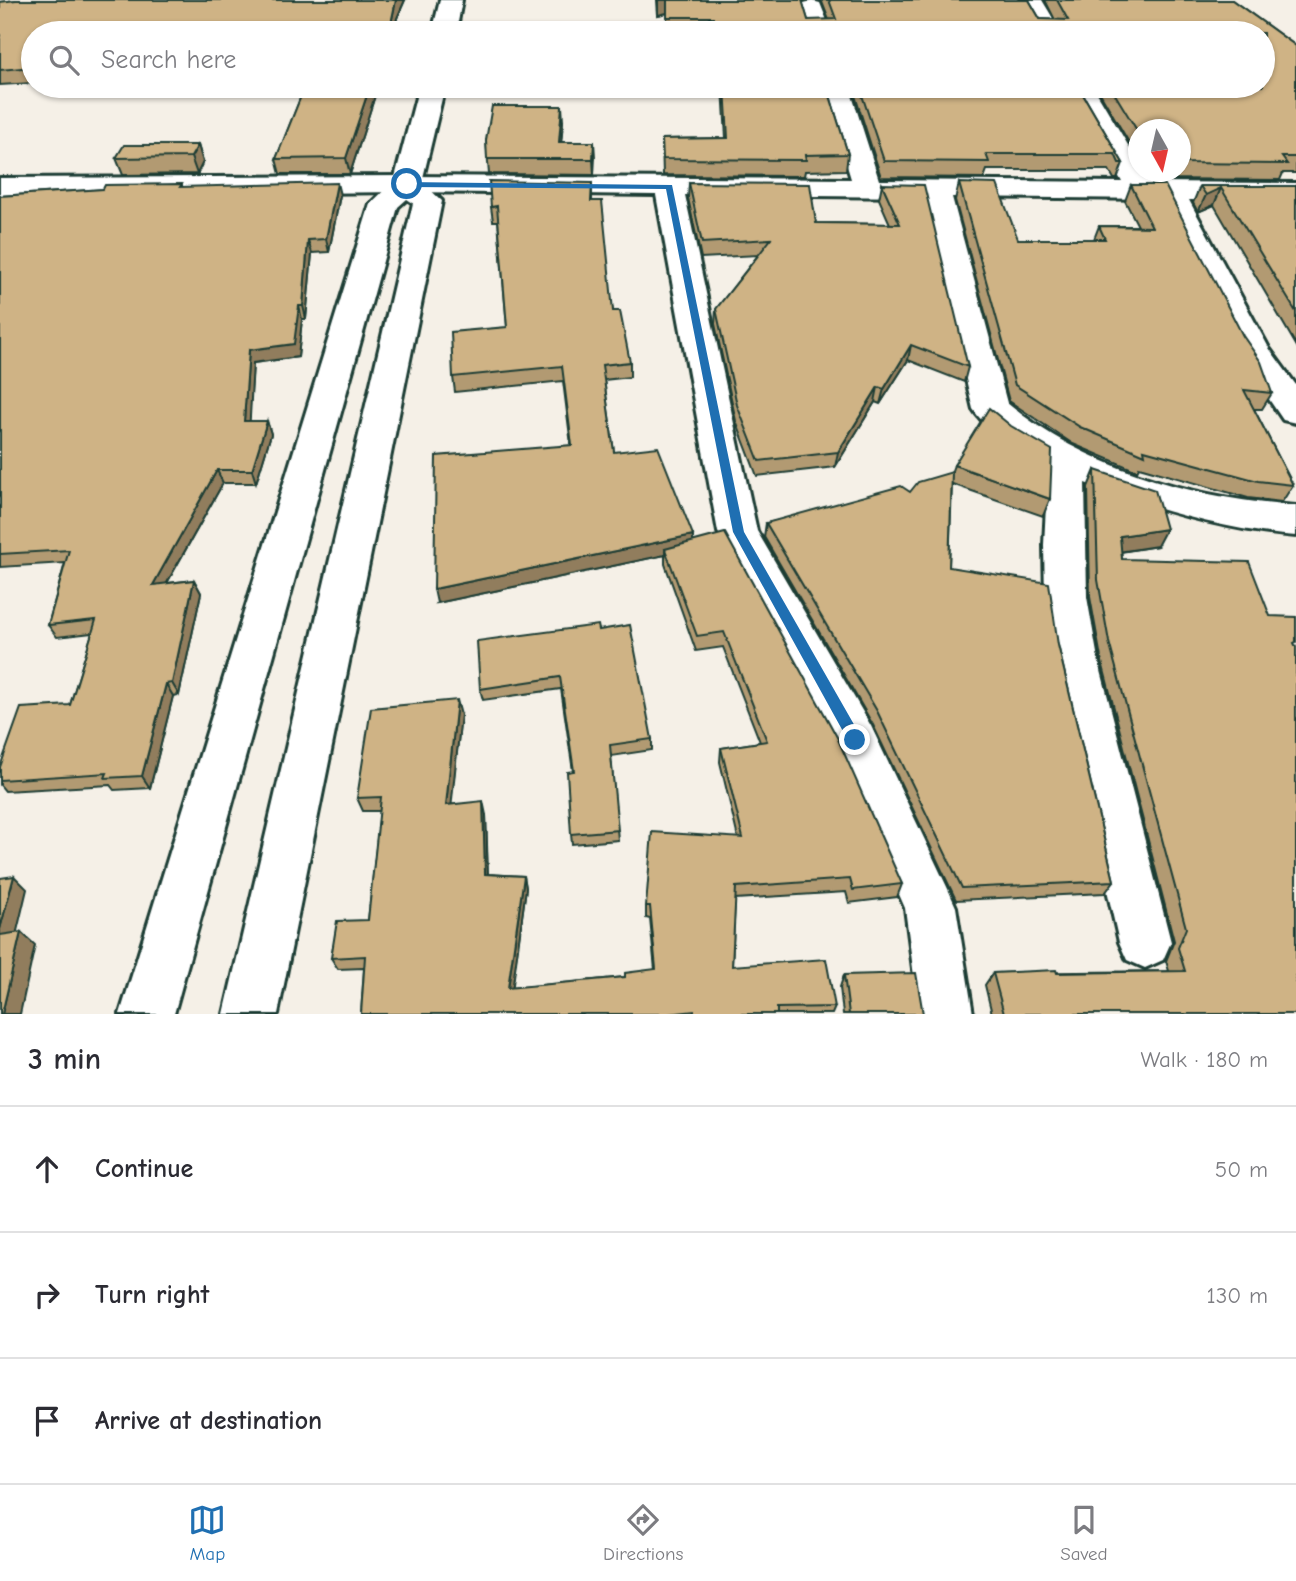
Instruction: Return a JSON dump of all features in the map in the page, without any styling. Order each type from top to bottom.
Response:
[{"type":"street","points":[[447,21],[451,0]]},
{"type":"street","points":[[1031,0],[1043,21]]},
{"type":"street","points":[[812,8],[816,21]]},
{"type":"street","points":[[147,1014],[384,204],[407,184],[429,98]]},
{"type":"street","points":[[840,98],[868,190]]},
{"type":"street","points":[[1089,98],[1156,192],[1254,352],[1296,411]]},
{"type":"street","points":[[251,1014],[428,201],[407,184]]},
{"type":"street","points":[[0,187],[407,184],[1296,192]]},
{"type":"street","points":[[669,187],[738,532],[855,740],[930,906],[946,1014]]},
{"type":"street","points":[[936,189],[991,409],[1005,424],[1067,459],[1163,498],[1269,521],[1296,521]]},
{"type":"street","points":[[1067,459],[1064,545],[1068,610],[1076,659],[1145,942]]},
{"type":"building","points":[[396,0],[392,21],[21,21],[21,68],[0,70],[0,2]]},
{"type":"building","points":[[667,0],[802,0],[808,20],[836,19],[829,0],[1029,0],[1040,19],[1068,20],[1057,0],[1232,0],[1261,21],[714,21],[714,17],[667,17]]},
{"type":"building","points":[[1275,31],[1296,46],[1296,157],[1282,157],[1287,164],[1191,163],[1191,119],[1130,119],[1117,98],[1275,98]]},
{"type":"building","points":[[300,98],[366,98],[346,158],[276,159]]},
{"type":"building","points":[[726,98],[831,98],[848,154],[805,155],[806,160],[663,159],[662,139],[728,138]]},
{"type":"building","points":[[863,98],[1085,98],[1123,163],[1119,163],[1115,154],[986,154],[989,162],[884,161]]},
{"type":"building","points":[[492,106],[562,106],[559,142],[594,142],[593,159],[487,159],[486,140]]},
{"type":"building","points":[[124,145],[198,145],[191,157],[116,158]]},
{"type":"building","points":[[489,181],[592,183],[591,201],[602,201],[613,311],[620,311],[630,362],[602,365],[614,452],[658,447],[693,535],[434,589],[436,456],[572,445],[562,366],[453,377],[451,332],[507,327],[497,206],[491,207]]},
{"type":"building","points":[[337,183],[326,239],[308,240],[303,306],[299,306],[294,344],[249,350],[244,421],[267,421],[252,470],[217,470],[153,585],[194,580],[172,683],[166,684],[142,776],[105,778],[107,773],[0,780],[0,767],[21,708],[70,705],[96,620],[48,625],[69,550],[0,554],[0,196],[103,189],[105,185],[182,184],[180,187]]},
{"type":"building","points":[[689,183],[810,184],[816,223],[900,224],[882,184],[924,185],[968,367],[911,345],[884,389],[878,387],[838,452],[759,461],[737,405],[716,309],[771,239],[702,243]]},
{"type":"building","points":[[959,183],[997,184],[1018,239],[1105,239],[1099,226],[1152,227],[1131,185],[1165,185],[1243,336],[1261,362],[1272,393],[1244,390],[1293,485],[1258,481],[1144,450],[1145,455],[1080,427],[1015,385]]},
{"type":"building","points":[[1200,186],[1296,186],[1296,312],[1221,188],[1206,195]]},
{"type":"building","points":[[989,408],[1011,426],[1052,450],[1050,499],[954,465]]},
{"type":"building","points":[[1095,470],[1155,490],[1166,529],[1120,536],[1122,559],[1249,562],[1270,616],[1296,617],[1296,1014],[1004,1014],[993,973],[1056,970],[1057,973],[1185,971],[1178,948],[1186,928],[1109,642],[1098,580]]},
{"type":"building","points":[[952,472],[949,567],[1049,583],[1058,645],[1114,881],[962,888],[877,711],[766,523],[901,486],[910,492],[918,482]]},
{"type":"building","points":[[725,533],[837,737],[902,884],[853,890],[850,879],[736,887],[732,966],[826,959],[835,1007],[777,1008],[777,1014],[694,1014],[694,1011],[668,1014],[361,1014],[365,956],[331,958],[337,921],[368,920],[381,797],[357,798],[371,708],[457,700],[446,805],[483,801],[485,874],[524,876],[508,988],[625,977],[625,973],[656,969],[650,906],[646,906],[652,832],[743,838],[721,748],[767,741],[724,632],[697,636],[665,549]]},
{"type":"building","points":[[598,625],[599,630],[630,625],[652,739],[610,745],[618,830],[571,834],[567,772],[574,771],[560,677],[480,689],[477,641]]},
{"type":"building","points":[[14,876],[0,929],[0,878]]},
{"type":"building","points":[[21,932],[2,1014],[0,1014],[0,935]]},
{"type":"building","points":[[916,973],[923,1014],[849,1014],[844,975]]},
{"type":"route","points":[[407,184],[669,187],[738,532],[855,740]]}]
